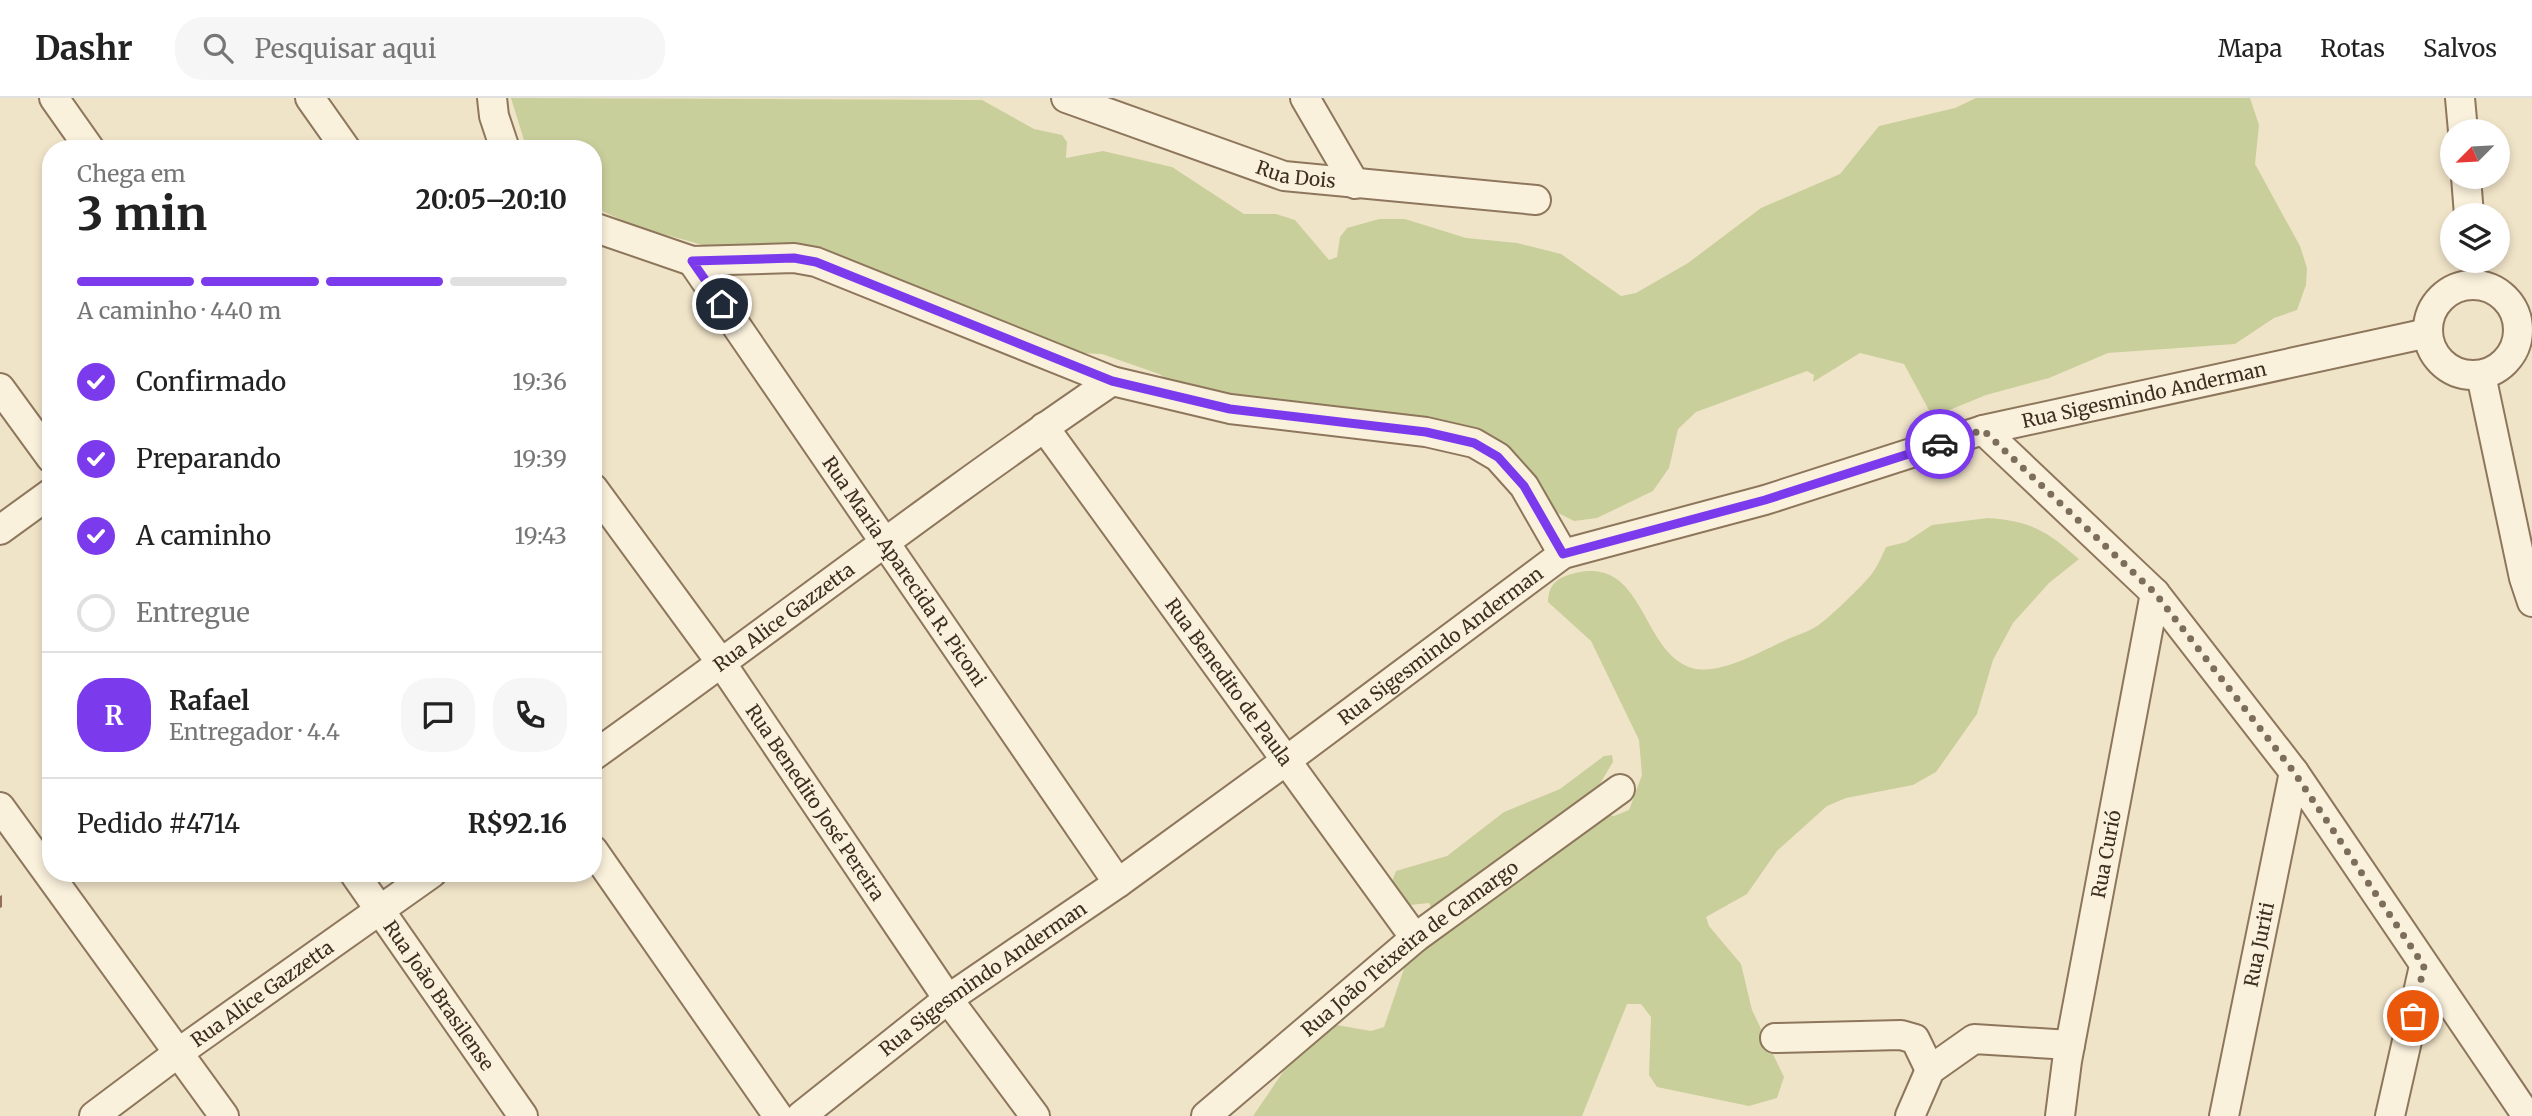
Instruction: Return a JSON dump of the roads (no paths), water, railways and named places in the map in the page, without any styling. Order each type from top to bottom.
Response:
[{"type":"street","points":[[54,98],[84,140]]},
{"type":"street","points":[[310,98],[340,140]]},
{"type":"street","points":[[492,98],[494,116],[502,140]]},
{"type":"street","name":"Rua Dois","points":[[1066,98],[1284,176],[1536,200]]},
{"type":"street","points":[[1305,98],[1355,184]]},
{"type":"street","points":[[602,230],[692,261],[794,258],[816,262],[1112,381],[1230,409],[1426,432],[1474,443],[1498,457],[1524,486],[1563,554]]},
{"type":"street","name":"Rua Maria Aparecida R. Piconi","points":[[692,261],[1118,883]]},
{"type":"street","points":[[2472,273],[2435,304],[2429,318],[2428,333],[2431,348],[2439,360],[2451,370],[2466,375],[2481,375],[2495,370],[2507,361],[2515,348],[2525,314],[2488,287],[2474,273]]},
{"type":"street","name":"Rua Sigesmindo Anderman","points":[[801,1116],[948,999],[1118,883],[1287,761],[1563,554],[1765,500],[1983,430],[2428,333]]},
{"type":"street","points":[[2481,375],[2529,584]]},
{"type":"street","name":"Rua Alice Gazzetta","points":[[602,750],[722,664],[884,541],[1112,381]]},
{"type":"street","points":[[0,388],[42,445]]},
{"type":"street","name":"Rua Benedito de Paula","points":[[1044,427],[1415,938]]},
{"type":"street","points":[[1983,430],[2155,593],[2294,772],[2527,1116]]},
{"type":"street","points":[[0,530],[42,500]]},
{"type":"street","name":"Rua Benedito José Pereira","points":[[602,500],[722,664],[948,999],[1035,1116]]},
{"type":"street","name":"Rua Curió","points":[[2060,1116],[2070,1045],[2155,593]]},
{"type":"street","name":"Rua Juriti","points":[[2224,1116],[2294,772]]},
{"type":"street","name":"Rua João Teixeira de Camargo","points":[[1206,1116],[1415,938],[1620,789]]},
{"type":"street","points":[[0,807],[42,865]]},
{"type":"street","points":[[602,863],[778,1116]]},
{"type":"street","points":[[54,882],[224,1116]]},
{"type":"street","name":"Rua João Brasilense","points":[[360,882],[523,1116]]},
{"type":"street","name":"Rua Alice Gazzetta","points":[[94,1116],[178,1053],[420,882]]},
{"type":"street","points":[[2390,1116],[2424,966]]},
{"type":"street","points":[[1774,1038],[1901,1035],[1915,1039],[1930,1069]]},
{"type":"street","points":[[1910,1116],[1930,1069],[1974,1040],[2070,1045]]}]
